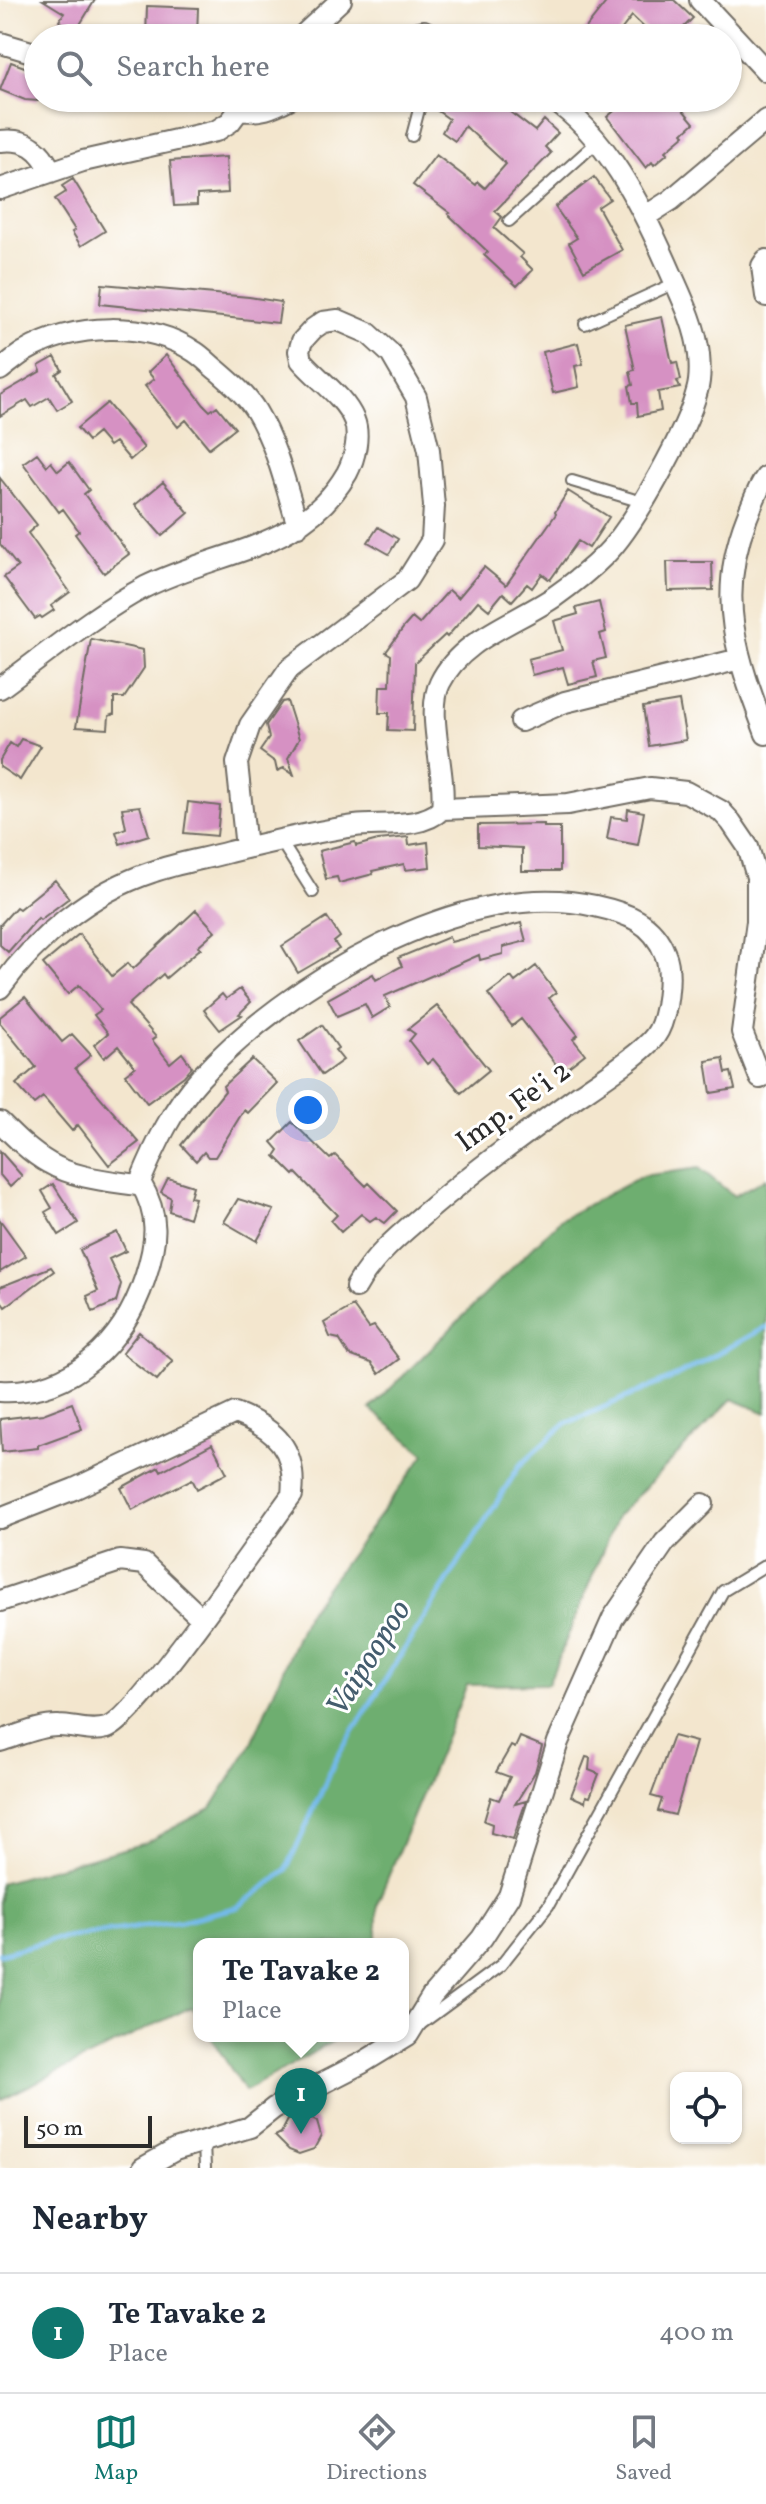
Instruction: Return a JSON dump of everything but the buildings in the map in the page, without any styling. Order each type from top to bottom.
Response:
[{"type":"street","points":[[315,24],[341,0]]},
{"type":"street","points":[[700,0],[722,24]]},
{"type":"street","points":[[1,43],[24,50]]},
{"type":"street","points":[[742,45],[766,71]]},
{"type":"street","points":[[0,189],[107,155],[216,131],[230,122],[238,112]]},
{"type":"street","points":[[442,809],[444,793],[435,715],[438,686],[451,664],[474,645],[555,596],[606,554],[642,502],[687,421],[698,388],[699,354],[688,314],[646,216],[597,142],[568,112]]},
{"type":"street","points":[[646,216],[671,200],[766,120]]},
{"type":"street","points":[[0,141],[18,140],[33,145],[47,161],[51,172]]},
{"type":"street","points":[[766,260],[762,266],[766,296]]},
{"type":"street","points":[[0,688],[102,612],[149,586],[277,538],[321,509],[337,491],[351,465],[356,431],[353,418],[344,405],[301,360],[299,351],[309,333],[323,322],[347,322],[368,333],[391,354],[416,397],[429,450],[434,506],[432,540],[407,580],[289,669],[250,725],[237,763],[246,848]]},
{"type":"street","points":[[0,370],[30,349],[58,337],[95,330],[131,329],[194,351],[237,387],[262,422],[276,454],[298,526]]},
{"type":"street","points":[[766,477],[738,541],[731,576],[733,636],[766,734]]},
{"type":"street","points":[[521,721],[565,702],[740,659]]},
{"type":"street","points":[[0,988],[38,944],[72,915],[103,894],[152,872],[280,840],[353,827],[428,820],[442,809],[568,804],[650,788],[686,792],[721,811],[731,822],[748,847],[757,877],[757,921],[742,1032],[760,1078]]},
{"type":"street","name":"Imp. Fe'i 2","points":[[142,1186],[140,1182],[157,1141],[195,1084],[231,1047],[277,1008],[334,969],[430,923],[495,906],[540,901],[577,902],[613,910],[652,930],[667,958],[670,976],[658,1034],[599,1081],[489,1160],[377,1257],[356,1287]]},
{"type":"street","points":[[0,1122],[25,1145],[62,1169],[142,1186],[151,1202],[155,1246],[140,1295],[122,1328],[104,1350],[63,1380],[23,1391],[0,1391]]},
{"type":"street","points":[[0,1518],[74,1489],[235,1413],[263,1424],[282,1445],[294,1472],[292,1495],[127,1715],[109,1728],[86,1730],[56,1725],[0,1741]]},
{"type":"street","points":[[409,2032],[432,1996],[482,1938],[509,1896],[558,1742],[613,1618],[665,1542],[703,1504]]},
{"type":"street","points":[[0,1601],[120,1561],[144,1564],[202,1619]]},
{"type":"street","points":[[143,2168],[175,2150],[250,2127],[274,2108],[362,2063],[395,2042]]},
{"type":"lane","points":[[412,136],[418,112]]},
{"type":"lane","points":[[509,221],[597,142]]},
{"type":"lane","points":[[585,324],[675,283]]},
{"type":"lane","points":[[572,481],[642,502]]},
{"type":"lane","points":[[280,840],[313,892]]},
{"type":"lane","points":[[409,2033],[496,1970],[526,1937],[548,1906],[723,1591],[766,1565]]},
{"type":"lane","points":[[204,2142],[205,2168]]},
{"type":"green space","points":[[699,1168],[734,1196],[766,1178],[766,1413],[732,1399],[617,1516],[548,1684],[467,1685],[377,1904],[377,1938],[193,1938],[193,2010],[191,2007],[0,2100],[0,1883],[145,1843],[211,1808],[252,1743],[306,1615],[425,1454],[370,1409],[561,1219],[642,1176]]},
{"type":"green space","points":[[214,2042],[331,2042],[245,2091]]},
{"type":"waterway","name":"Vaipoopoo","points":[[0,1954],[51,1940],[181,1921],[238,1907],[286,1871],[337,1757],[520,1465],[565,1424],[678,1375],[766,1327]]},
{"type":"place","name":"Te Tavake 2","points":[[301,2134]]}]
